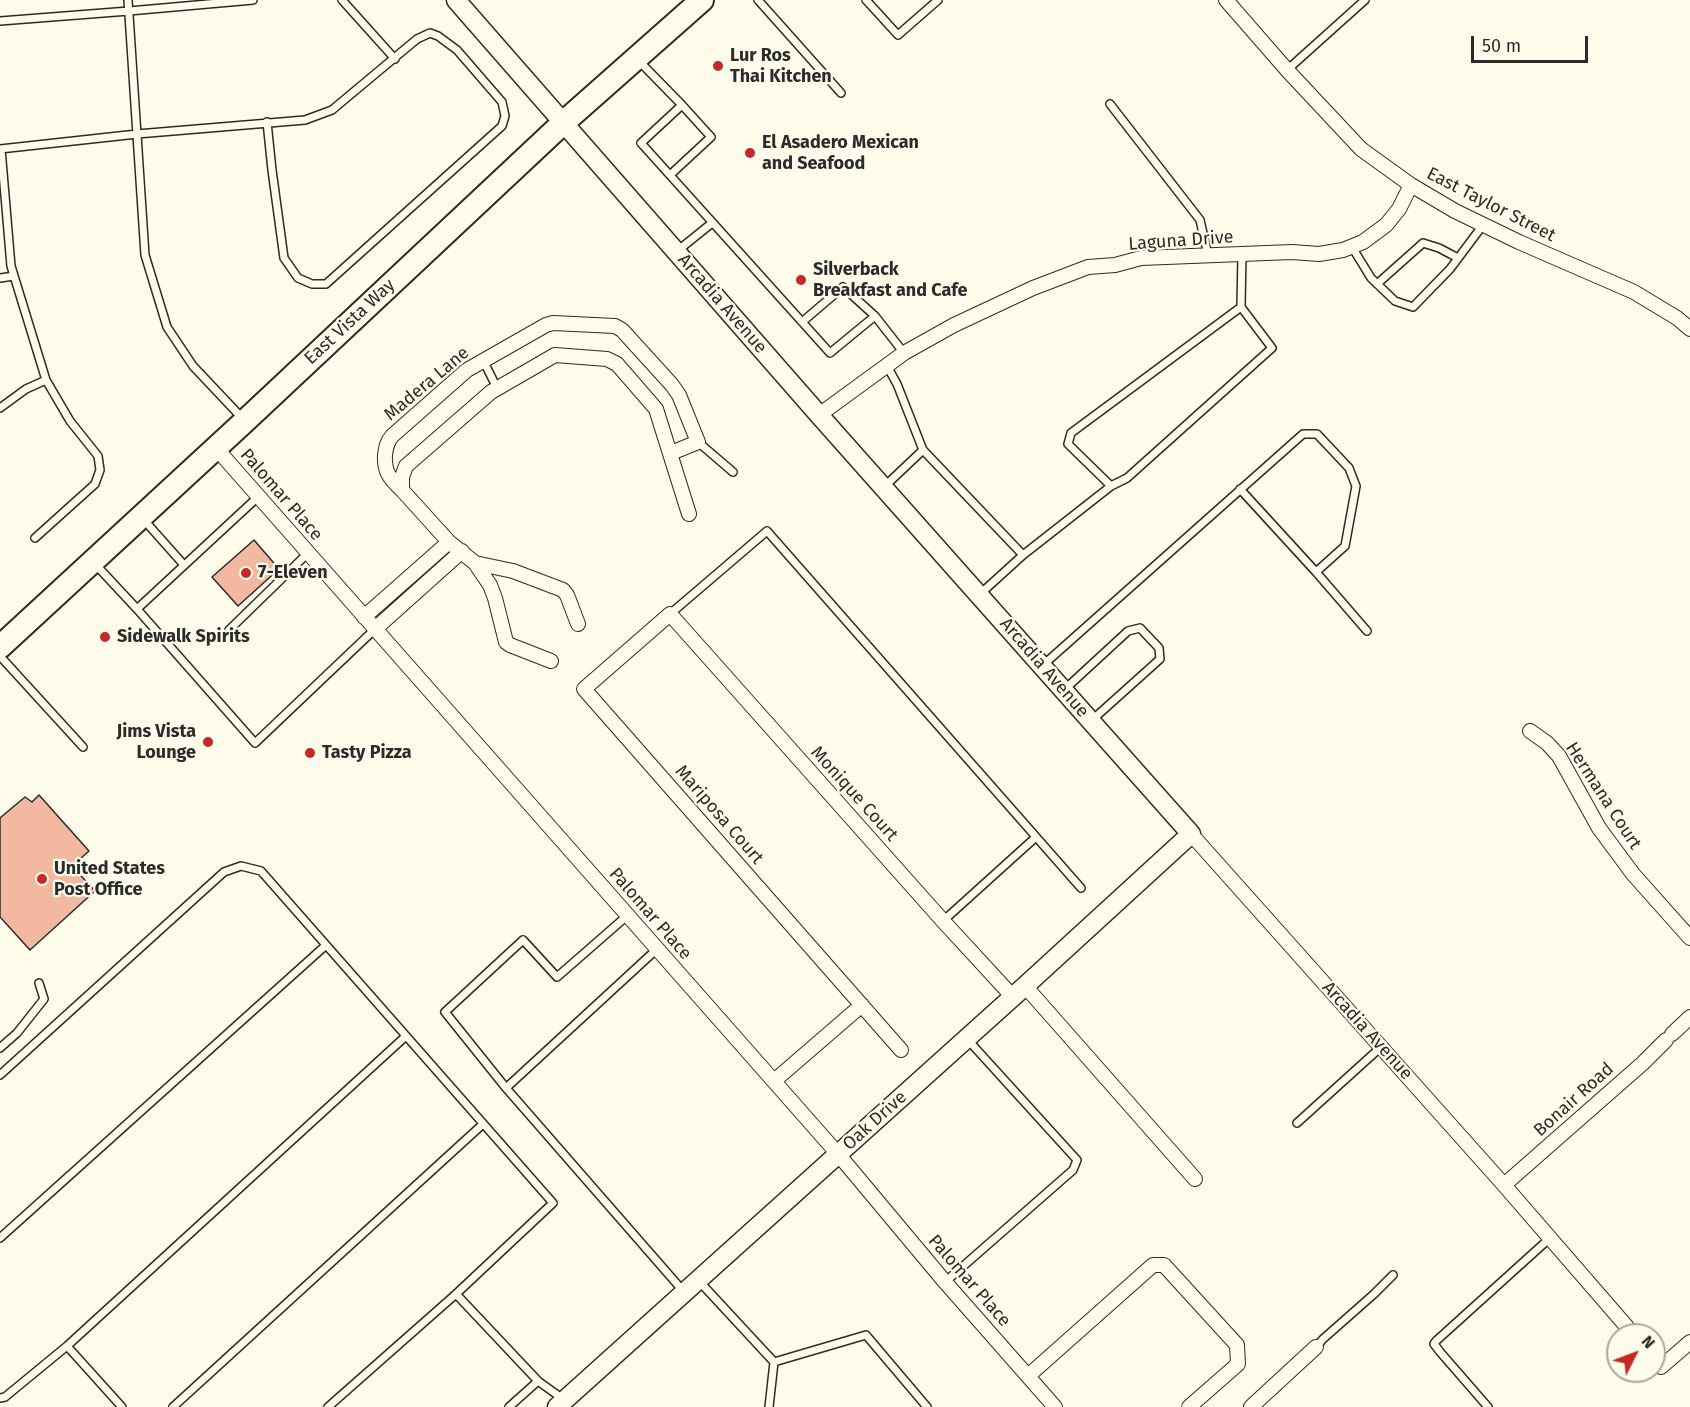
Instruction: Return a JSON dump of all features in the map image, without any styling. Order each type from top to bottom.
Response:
[{"type":"main road","name":"East Vista Way","points":[[0,646],[245,421],[563,123],[702,0]]},
{"type":"street","name":"Arcadia Avenue","points":[[456,0],[819,415],[1382,1047],[1624,1323]]},
{"type":"street","name":"East Taylor Street","points":[[1226,0],[1287,70],[1361,148],[1412,185],[1483,225],[1634,292],[1677,318],[1690,329]]},
{"type":"street","name":"Laguna Drive","points":[[819,415],[904,353],[954,325],[1023,292],[1088,267],[1115,265],[1141,258],[1292,252],[1319,254],[1344,250],[1363,242],[1386,225],[1400,209],[1412,185]]},
{"type":"street","name":"Madera Lane","points":[[462,552],[449,542],[391,480],[385,464],[388,442],[467,370],[546,325],[553,323],[615,326],[622,330],[672,386],[684,405],[698,442]]},
{"type":"street","points":[[402,490],[402,477],[406,466],[497,388],[555,355],[612,360],[656,409],[689,514]]},
{"type":"street","points":[[671,453],[698,442]]},
{"type":"street","name":"Palomar Place","points":[[215,447],[838,1154],[945,1282],[1055,1407]]},
{"type":"street","points":[[364,617],[449,542]]},
{"type":"street","points":[[375,629],[462,552],[475,563],[490,585],[506,642],[551,661]]},
{"type":"street","points":[[475,563],[513,571],[563,590],[578,624]]},
{"type":"street","name":"Monique Court","points":[[670,614],[942,921],[1019,991],[1195,1179]]},
{"type":"street","name":"Mariposa Court","points":[[670,614],[584,689],[901,1050]]},
{"type":"street","name":"Hermana Court","points":[[1530,731],[1547,743],[1559,756],[1599,828],[1633,874],[1690,938]]},
{"type":"street","name":"Oak Drive","points":[[565,1405],[698,1280],[1191,834]]},
{"type":"street","points":[[774,1081],[862,1005]]},
{"type":"street","name":"Bonair Road","points":[[1504,1185],[1643,1063],[1690,1017]]},
{"type":"street","points":[[1028,1376],[1153,1265],[1164,1265],[1237,1345],[1238,1365],[1189,1407]]},
{"type":"street","points":[[1666,1358],[1690,1342]]},
{"type":"street","points":[[1251,1407],[1316,1347]]},
{"type":"lane","points":[[128,0],[145,255],[167,327],[193,366],[245,421]]},
{"type":"lane","points":[[0,21],[253,0]]},
{"type":"lane","points":[[342,0],[395,59]]},
{"type":"lane","points":[[758,0],[841,93]]},
{"type":"lane","points":[[866,0],[898,35],[938,0]]},
{"type":"lane","points":[[1287,70],[1365,0]]},
{"type":"lane","points":[[35,538],[95,484],[100,470],[98,456],[70,421],[46,380],[11,266],[1,149],[136,134],[267,122],[305,120],[332,110],[417,39],[430,33],[457,50],[501,102],[505,116],[502,126],[326,284],[312,284],[298,278],[284,258],[267,122]]},
{"type":"lane","points":[[637,58],[711,137],[670,175]]},
{"type":"lane","points":[[1110,104],[1200,220],[1208,255]]},
{"type":"lane","points":[[682,105],[641,143],[830,353],[875,316]]},
{"type":"lane","points":[[676,252],[712,223]]},
{"type":"lane","points":[[1352,247],[1377,284],[1395,301],[1413,307],[1450,269],[1483,225]]},
{"type":"lane","points":[[1377,284],[1423,243],[1458,258]]},
{"type":"lane","points":[[979,595],[1023,555],[1111,486],[1127,478],[1272,348],[1241,307],[1242,254]]},
{"type":"lane","points":[[0,278],[14,276]]},
{"type":"lane","points":[[802,322],[843,287],[875,316],[904,353]]},
{"type":"lane","points":[[1111,486],[1068,444],[1071,433],[1241,307]]},
{"type":"lane","points":[[483,360],[497,388]]},
{"type":"lane","points":[[887,366],[897,384],[923,450],[1023,555]]},
{"type":"lane","points":[[0,408],[26,388],[46,380]]},
{"type":"lane","points":[[1042,666],[1303,434],[1317,434],[1349,468],[1356,486],[1345,546],[1316,572]]},
{"type":"lane","points":[[698,442],[733,472]]},
{"type":"lane","points":[[884,487],[923,450]]},
{"type":"lane","points":[[1240,489],[1367,631]]},
{"type":"lane","points":[[136,609],[259,496]]},
{"type":"lane","points":[[141,516],[184,565]]},
{"type":"lane","points":[[670,614],[767,531],[1081,888]]},
{"type":"lane","points":[[229,630],[308,553]]},
{"type":"lane","points":[[92,561],[255,743],[375,629]]},
{"type":"lane","points":[[1064,690],[1128,631],[1140,628],[1159,648],[1160,659],[1091,721]]},
{"type":"lane","points":[[0,656],[83,747]]},
{"type":"lane","points":[[942,921],[1036,837]]},
{"type":"lane","points":[[0,1076],[224,872],[241,866],[261,871],[552,1203],[456,1294],[328,1407]]},
{"type":"lane","points":[[628,915],[557,977],[523,940],[445,1012],[506,1089],[684,1293]]},
{"type":"lane","points":[[0,1238],[325,945]]},
{"type":"lane","points":[[506,1089],[657,949]]},
{"type":"lane","points":[[0,1048],[17,1032],[44,999],[39,983]]},
{"type":"lane","points":[[0,1398],[5,1397],[67,1346],[406,1036]]},
{"type":"lane","points":[[945,1282],[1073,1170],[1077,1160],[967,1038]]},
{"type":"lane","points":[[1297,1123],[1382,1047]]},
{"type":"lane","points":[[173,1407],[483,1124]]},
{"type":"lane","points":[[1488,1407],[1434,1344],[1550,1238]]},
{"type":"lane","points":[[1316,1347],[1393,1275]]},
{"type":"lane","points":[[698,1280],[774,1362],[769,1407]]},
{"type":"lane","points":[[456,1294],[538,1381],[565,1405]]},
{"type":"lane","points":[[774,1362],[866,1335],[927,1407]]},
{"type":"lane","points":[[67,1346],[122,1407]]},
{"type":"lane","points":[[509,1407],[538,1381]]},
{"type":"building","name":"7-Eleven","points":[[254,540],[279,569],[238,606],[212,577]]},
{"type":"building","name":"United States Post Office","points":[[39,795],[89,851],[72,866],[95,891],[30,950],[0,917],[0,818],[25,797],[32,802]]},
{"type":"place","name":"Lur Ros Thai Kitchen","points":[[718,66]]},
{"type":"place","name":"El Asadero Mexican and Seafood","points":[[750,153]]},
{"type":"place","name":"Silverback Breakfast and Cafe","points":[[801,280]]},
{"type":"place","name":"7-Eleven","points":[[246,573]]},
{"type":"place","name":"Sidewalk Spirits","points":[[105,637]]},
{"type":"place","name":"Jims Vista Lounge","points":[[208,742]]},
{"type":"place","name":"Tasty Pizza","points":[[310,753]]},
{"type":"place","name":"United States Post Office","points":[[42,879]]}]
